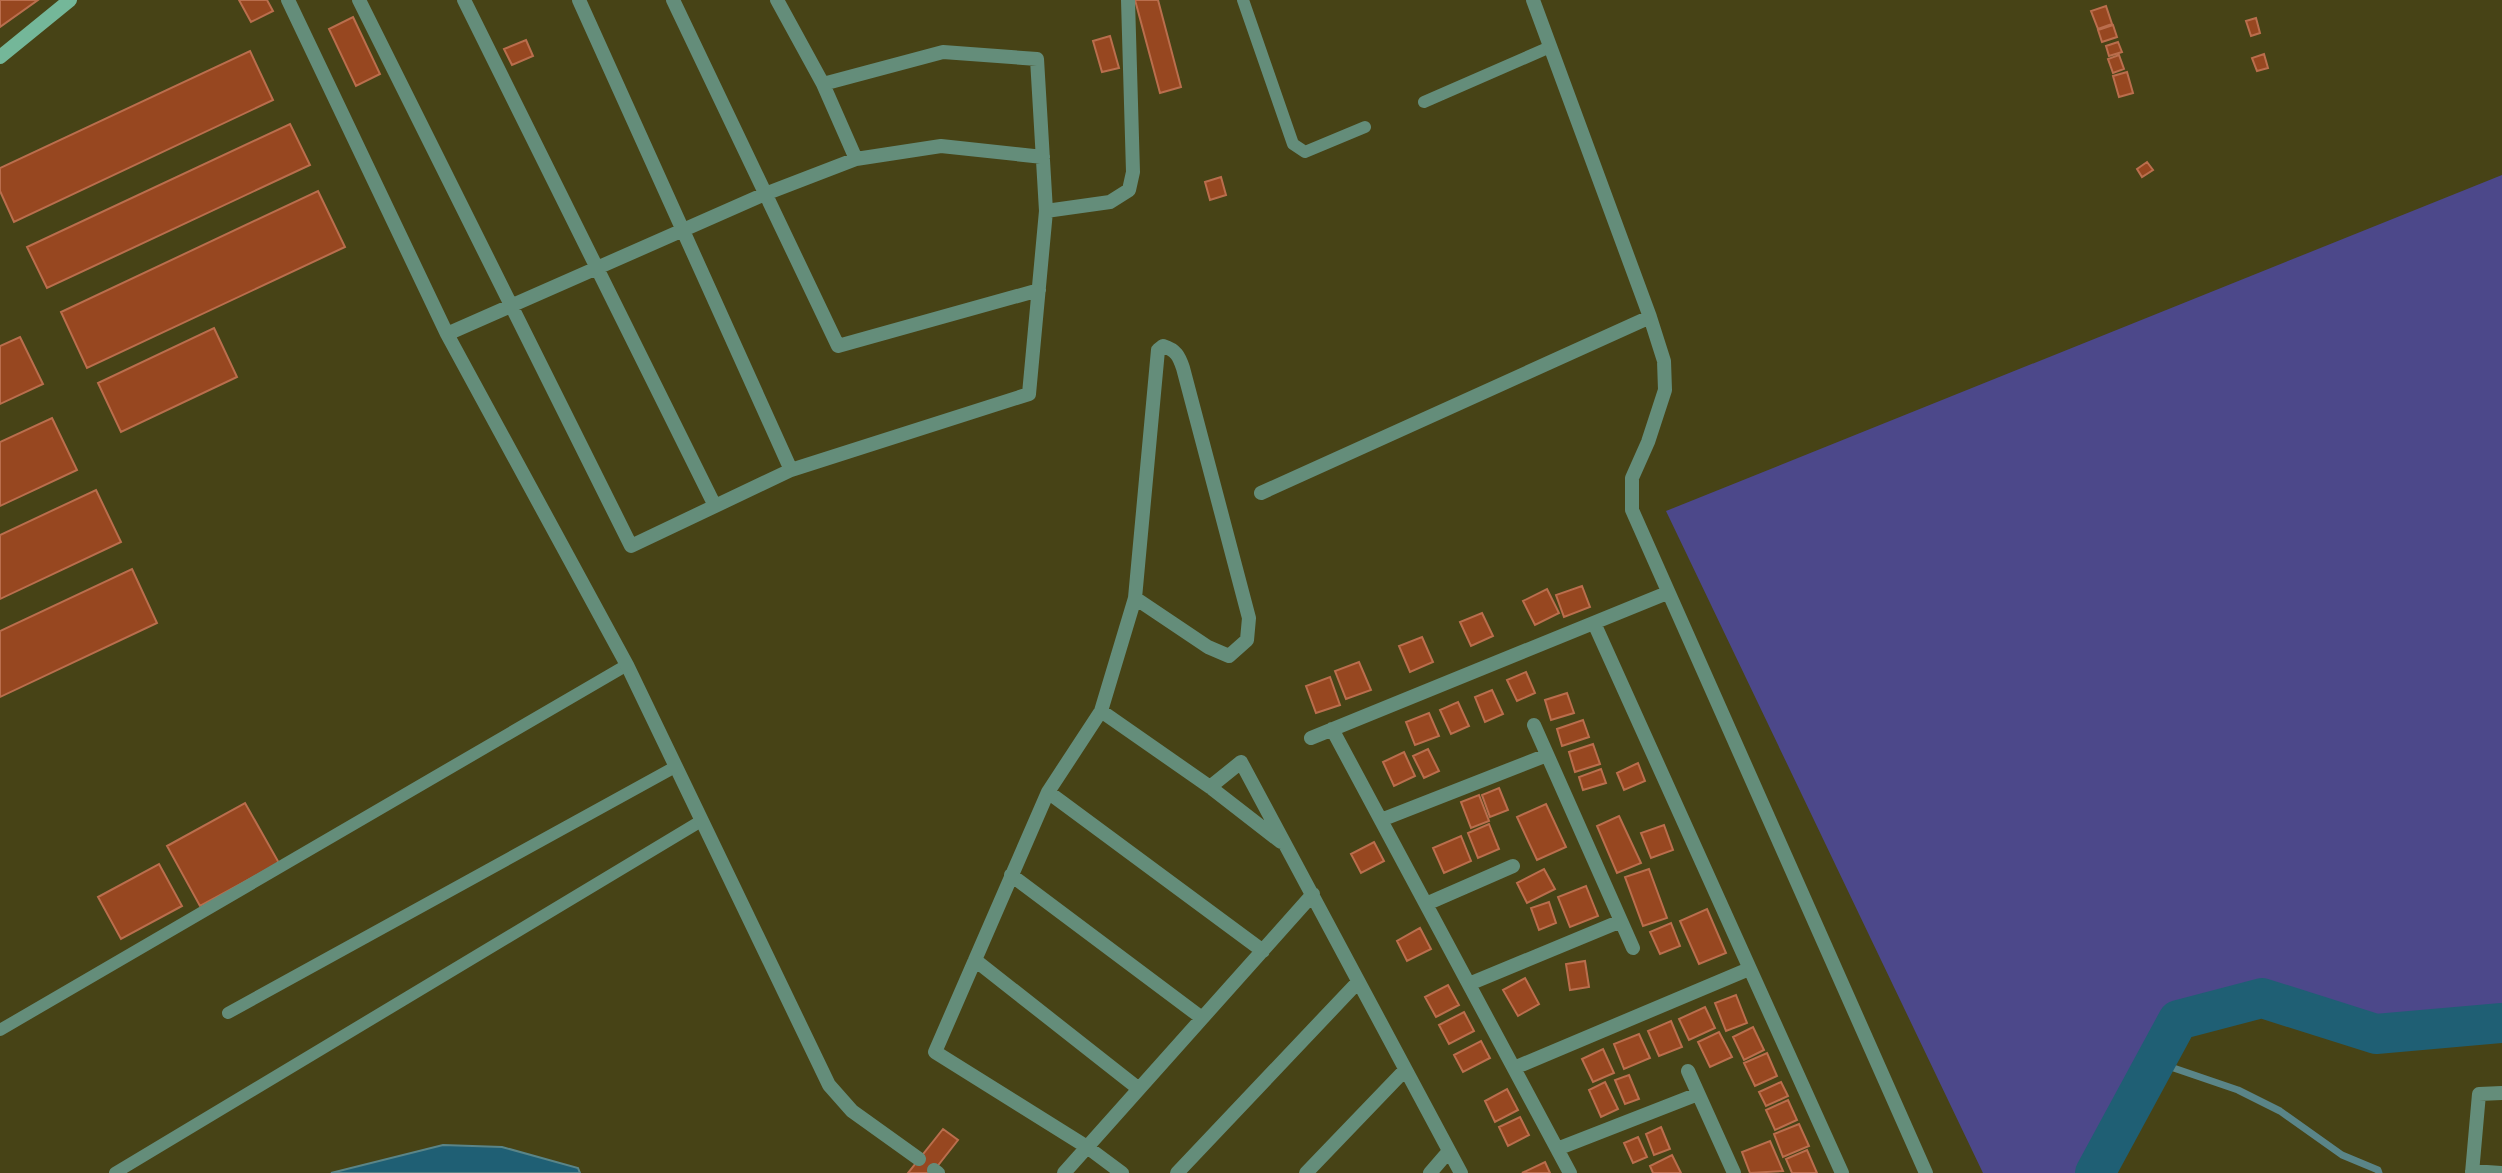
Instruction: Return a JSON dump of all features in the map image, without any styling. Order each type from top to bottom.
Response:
[{"type":"main road","points":[[0,57],[70,0]]},
{"type":"street","points":[[288,0],[447,334],[627,665],[829,1084],[852,1111],[919,1159]]},
{"type":"street","points":[[359,0],[631,546],[791,470],[1029,394],[1046,211],[1037,59],[943,52],[822,84]]},
{"type":"street","points":[[464,0],[715,506]]},
{"type":"street","points":[[579,0],[791,470]]},
{"type":"street","points":[[673,0],[838,346],[1039,290]]},
{"type":"street","points":[[780,0],[856,159]]},
{"type":"street","points":[[1046,211],[1110,202],[1129,190],[1133,172],[1128,0]]},
{"type":"street","points":[[1533,0],[1664,361],[1665,390],[1633,478],[1632,510],[1926,1173]]},
{"type":"street","points":[[447,334],[765,194],[856,159],[941,146],[1043,157]]},
{"type":"street","points":[[1261,493],[1650,317]]},
{"type":"street","points":[[1122,1173],[1087,1147],[934,1052],[1048,792],[1101,711],[1135,598],[1158,350],[1163,346],[1178,354],[1183,368],[1249,618],[1247,640],[1229,656],[1208,647],[1135,598]]},
{"type":"street","points":[[1311,738],[1668,593]]},
{"type":"street","points":[[1594,622],[1842,1173]]},
{"type":"street","points":[[1101,711],[1210,787],[1286,846]]},
{"type":"street","points":[[1534,725],[1633,948]]},
{"type":"street","points":[[1332,729],[1570,1173]]},
{"type":"street","points":[[1381,820],[1547,755]]},
{"type":"street","points":[[1210,787],[1241,762],[1461,1173]]},
{"type":"street","points":[[1048,792],[1262,951]]},
{"type":"street","points":[[1426,904],[1513,866]]},
{"type":"street","points":[[1011,875],[1202,1018]]},
{"type":"street","points":[[1064,1173],[1313,894]]},
{"type":"street","points":[[1469,984],[1621,921]]},
{"type":"street","points":[[975,960],[1139,1089]]},
{"type":"street","points":[[1514,1069],[1749,969]]},
{"type":"street","points":[[1177,1173],[1358,982]]},
{"type":"street","points":[[1306,1173],[1405,1070]]},
{"type":"street","points":[[1688,1071],[1734,1173]]},
{"type":"street","points":[[2501,1173],[2472,1172],[2479,1094],[2502,1093]]},
{"type":"street","points":[[1557,1149],[1698,1094]]},
{"type":"street","points":[[1430,1173],[1449,1151]]},
{"type":"lane","points":[[1243,0],[1293,145],[1305,152],[1365,127]]},
{"type":"lane","points":[[1424,102],[1550,47]]},
{"type":"lane","points":[[0,1030],[627,665]]},
{"type":"lane","points":[[228,1013],[675,767]]},
{"type":"lane","points":[[115,1173],[701,821]]},
{"type":"shaded area","points":[[2502,175],[2502,1024],[2376,1034],[2262,998],[2179,1019],[2095,1173],[1983,1173],[1666,511]]},
{"type":"water","points":[[443,1145],[502,1147],[578,1168],[580,1173],[331,1173]]},
{"type":"building","points":[[0,0],[38,0],[0,27]]},
{"type":"building","points":[[239,0],[267,0],[273,11],[251,22]]},
{"type":"building","points":[[1135,0],[1158,0],[1181,87],[1160,93]]},
{"type":"building","points":[[2106,6],[2112,24],[2098,29],[2091,11]]},
{"type":"building","points":[[353,17],[380,74],[356,86],[329,29]]},
{"type":"building","points":[[2256,18],[2260,33],[2251,36],[2246,21]]},
{"type":"building","points":[[2113,25],[2117,37],[2102,42],[2098,30]]},
{"type":"building","points":[[1110,36],[1119,68],[1102,72],[1093,41]]},
{"type":"building","points":[[526,40],[533,56],[512,65],[504,49]]},
{"type":"building","points":[[2118,42],[2122,52],[2109,56],[2106,46]]},
{"type":"building","points":[[250,51],[273,100],[14,222],[0,191],[0,168]]},
{"type":"building","points":[[2264,54],[2268,68],[2257,71],[2252,58]]},
{"type":"building","points":[[2119,55],[2124,69],[2113,73],[2108,59]]},
{"type":"building","points":[[2127,72],[2133,93],[2119,97],[2113,76]]},
{"type":"building","points":[[290,124],[310,165],[47,288],[27,247]]},
{"type":"building","points":[[2147,162],[2153,170],[2142,177],[2137,169]]},
{"type":"building","points":[[1221,177],[1226,195],[1210,200],[1205,182]]},
{"type":"building","points":[[318,191],[345,247],[87,368],[61,312]]},
{"type":"building","points":[[214,328],[237,377],[121,432],[98,383]]},
{"type":"building","points":[[20,337],[43,384],[0,404],[0,346]]},
{"type":"building","points":[[52,418],[77,470],[0,506],[0,442]]},
{"type":"building","points":[[96,490],[121,542],[0,599],[0,535]]},
{"type":"building","points":[[132,569],[157,623],[0,697],[0,631]]},
{"type":"building","points":[[1582,586],[1590,607],[1564,617],[1556,595]]},
{"type":"building","points":[[1547,589],[1559,613],[1535,625],[1523,601]]},
{"type":"building","points":[[1482,613],[1493,636],[1471,646],[1460,622]]},
{"type":"building","points":[[1422,637],[1433,662],[1410,672],[1399,646]]},
{"type":"building","points":[[1359,662],[1371,690],[1346,699],[1335,671]]},
{"type":"building","points":[[1526,672],[1535,693],[1517,701],[1507,680]]},
{"type":"building","points":[[1330,677],[1340,705],[1316,713],[1306,686]]},
{"type":"building","points":[[1492,690],[1503,714],[1485,722],[1475,697]]},
{"type":"building","points":[[1567,693],[1574,713],[1551,720],[1545,700]]},
{"type":"building","points":[[1458,702],[1469,726],[1451,734],[1440,710]]},
{"type":"building","points":[[1429,713],[1439,736],[1415,745],[1406,722]]},
{"type":"building","points":[[1583,720],[1589,737],[1562,746],[1557,729]]},
{"type":"building","points":[[1593,744],[1600,764],[1575,772],[1569,752]]},
{"type":"building","points":[[1428,749],[1439,771],[1424,778],[1413,756]]},
{"type":"building","points":[[1404,752],[1415,776],[1394,786],[1383,762]]},
{"type":"building","points":[[1638,763],[1645,781],[1624,790],[1617,773]]},
{"type":"building","points":[[1601,769],[1606,783],[1583,790],[1579,777]]},
{"type":"building","points":[[1499,788],[1508,810],[1490,817],[1482,795]]},
{"type":"building","points":[[1479,795],[1489,821],[1471,828],[1461,802]]},
{"type":"building","points":[[245,803],[279,863],[200,906],[167,846]]},
{"type":"building","points":[[1546,804],[1566,847],[1537,860],[1517,817]]},
{"type":"building","points":[[1619,816],[1641,863],[1617,873],[1597,826]]},
{"type":"building","points":[[1489,824],[1499,849],[1478,858],[1468,833]]},
{"type":"building","points":[[1664,825],[1673,850],[1651,858],[1641,833]]},
{"type":"building","points":[[1461,836],[1471,861],[1444,873],[1433,848]]},
{"type":"building","points":[[1374,842],[1384,861],[1361,873],[1351,854]]},
{"type":"building","points":[[159,864],[182,906],[121,939],[98,897]]},
{"type":"building","points":[[1544,869],[1555,889],[1527,903],[1517,883]]},
{"type":"building","points":[[1649,869],[1667,918],[1643,926],[1625,877]]},
{"type":"building","points":[[1586,886],[1598,916],[1570,927],[1558,897]]},
{"type":"building","points":[[1549,902],[1556,923],[1539,930],[1531,908]]},
{"type":"building","points":[[1707,909],[1726,953],[1699,964],[1680,921]]},
{"type":"building","points":[[1671,923],[1680,946],[1660,954],[1650,932]]},
{"type":"building","points":[[1420,928],[1431,949],[1407,961],[1397,941]]},
{"type":"building","points":[[1585,961],[1589,987],[1570,990],[1566,964]]},
{"type":"building","points":[[1525,978],[1539,1004],[1518,1016],[1503,990]]},
{"type":"building","points":[[1448,985],[1459,1005],[1436,1017],[1425,997]]},
{"type":"building","points":[[1736,995],[1747,1023],[1726,1031],[1715,1003]]},
{"type":"building","points":[[1705,1007],[1715,1028],[1689,1040],[1679,1019]]},
{"type":"building","points":[[1464,1012],[1474,1031],[1449,1044],[1439,1025]]},
{"type":"building","points":[[1671,1021],[1682,1047],[1659,1056],[1648,1031]]},
{"type":"building","points":[[1753,1027],[1764,1050],[1744,1060],[1733,1037]]},
{"type":"building","points":[[1719,1032],[1732,1057],[1710,1067],[1698,1042]]},
{"type":"building","points":[[1639,1034],[1650,1058],[1624,1069],[1614,1044]]},
{"type":"building","points":[[1481,1041],[1490,1058],[1463,1072],[1454,1055]]},
{"type":"building","points":[[1603,1049],[1614,1073],[1593,1082],[1582,1059]]},
{"type":"building","points":[[1767,1053],[1777,1076],[1755,1086],[1744,1063]]},
{"type":"building","points":[[1629,1075],[1639,1099],[1625,1104],[1615,1080]]},
{"type":"building","points":[[1605,1082],[1618,1109],[1601,1117],[1589,1090]]},
{"type":"building","points":[[1781,1082],[1788,1096],[1766,1106],[1759,1092]]},
{"type":"building","points":[[1507,1089],[1518,1110],[1495,1122],[1485,1101]]},
{"type":"building","points":[[1788,1100],[1797,1120],[1775,1130],[1766,1110]]},
{"type":"building","points":[[1520,1117],[1529,1135],[1508,1146],[1499,1127]]},
{"type":"building","points":[[1799,1124],[1809,1146],[1783,1157],[1774,1134]]},
{"type":"building","points":[[1661,1127],[1670,1149],[1654,1155],[1646,1134]]},
{"type":"building","points":[[943,1129],[958,1140],[932,1173],[908,1173]]},
{"type":"building","points":[[1638,1137],[1647,1157],[1633,1163],[1624,1143]]},
{"type":"building","points":[[1770,1141],[1783,1171],[1750,1173],[1742,1152]]},
{"type":"building","points":[[1807,1150],[1817,1173],[1792,1173],[1786,1159]]},
{"type":"building","points":[[1672,1155],[1681,1173],[1653,1173],[1650,1166]]},
{"type":"building","points":[[1545,1162],[1550,1173],[1522,1173]]},
{"type":"waterway","points":[[2095,1173],[2178,1020],[2262,998],[2376,1034],[2502,1023]]},
{"type":"waterway","points":[[2156,1062],[2238,1090],[2280,1111],[2342,1155],[2378,1170],[2379,1173]]}]
